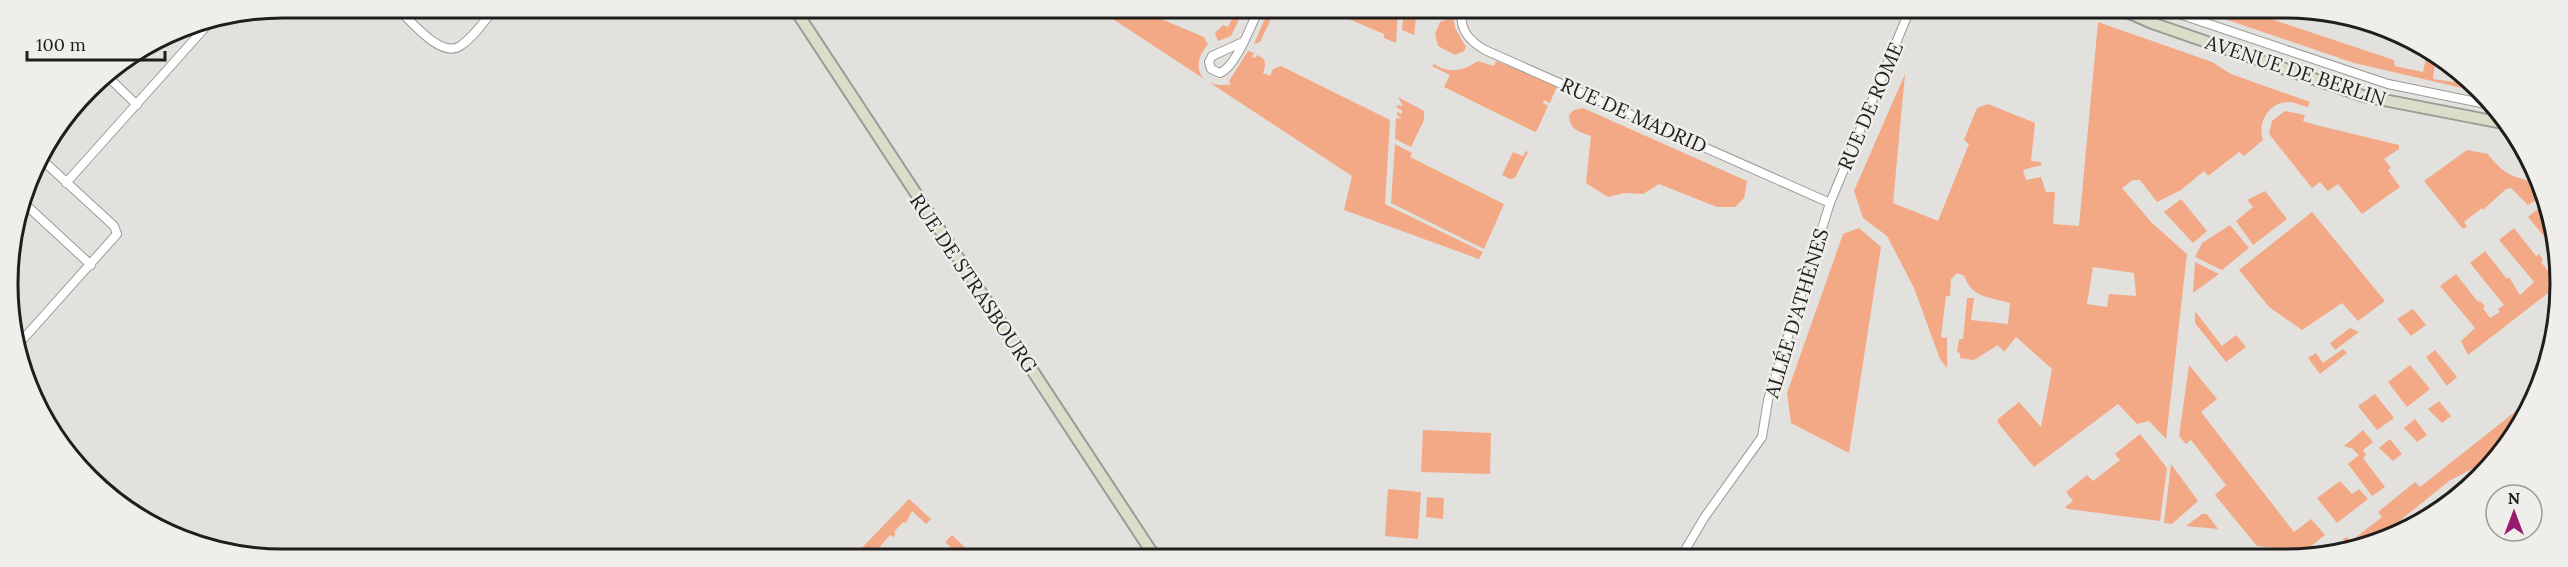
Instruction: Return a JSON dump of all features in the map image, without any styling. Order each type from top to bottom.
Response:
[{"type":"main road","name":"RUE DE STRASBOURG","points":[[801,18],[1150,549]]},
{"type":"main road","name":"AVENUE DE BERLIN","points":[[2142,18],[2363,96],[2495,121]]},
{"type":"street","points":[[407,18],[429,39],[447,49],[459,47],[486,18]]},
{"type":"street","points":[[1243,42],[1212,56],[1209,62],[1211,69],[1220,73],[1227,70],[1243,42],[1255,18]]},
{"type":"street","name":"RUE DE MADRID","points":[[1462,18],[1463,28],[1470,39],[1485,50],[1830,203]]},
{"type":"street","name":"RUE DE ROME","points":[[1830,203],[1906,18]]},
{"type":"street","points":[[2191,18],[2388,84],[2478,102]]},
{"type":"street","points":[[66,183],[202,31]]},
{"type":"street","points":[[112,81],[137,105]]},
{"type":"street","points":[[24,338],[91,265],[117,232],[114,226],[46,164]]},
{"type":"street","name":"ALLÉE D'ATHÈNES","points":[[1686,549],[1704,518],[1757,446],[1767,423],[1768,400],[1830,203]]},
{"type":"street","points":[[29,208],[91,265]]},
{"type":"shaded area","points":[[1111,18],[1159,18],[1204,37],[1208,45],[1199,61],[1200,72],[1207,81]]},
{"type":"shaded area","points":[[1232,18],[1240,18],[1231,36],[1218,41],[1215,33],[1223,25],[1228,27]]},
{"type":"shaded area","points":[[1265,18],[1272,18],[1260,42],[1254,44]]},
{"type":"shaded area","points":[[1346,18],[1397,18],[1396,43],[1384,38],[1384,34]]},
{"type":"shaded area","points":[[1403,18],[1416,18],[1414,35],[1402,30]]},
{"type":"shaded area","points":[[1453,18],[1455,28],[1466,47],[1464,51],[1455,55],[1438,46],[1435,34],[1440,22]]},
{"type":"shaded area","points":[[2222,18],[2268,18],[2394,60],[2395,66],[2423,72],[2426,59],[2435,65],[2433,79],[2458,83],[2465,89],[2354,63]]},
{"type":"shaded area","points":[[2098,22],[2212,62],[2231,74],[2310,102],[2308,107],[2289,102],[2276,105],[2270,109],[2263,120],[2263,140],[2244,156],[2239,152],[2208,176],[2204,171],[2181,190],[2157,202],[2140,180],[2133,180],[2122,188],[2151,222],[2187,254],[2166,439],[2149,421],[2137,424],[2118,404],[2034,467],[1998,423],[1998,419],[2019,402],[2041,427],[2052,369],[2016,337],[2004,352],[1998,345],[1974,360],[1960,358],[1960,353],[1957,352],[1959,339],[1963,339],[1967,298],[1974,298],[1971,320],[2008,324],[2010,303],[1982,296],[1972,289],[1964,276],[1957,273],[1951,279],[1950,296],[1946,296],[1941,337],[1947,338],[1947,368],[1940,359],[1914,288],[1887,236],[1863,218],[1854,191],[1905,74],[1893,203],[1938,221],[1969,144],[1964,140],[1977,108],[1988,104],[2035,123],[2031,161],[2041,162],[2042,165],[2023,170],[2026,180],[2041,177],[2046,192],[2055,192],[2053,224],[2079,226]],"holes":[[[2093,267],[2134,273],[2136,296],[2109,294],[2107,307],[2087,304]]]},
{"type":"shaded area","points":[[1248,51],[1254,53],[1252,57],[1255,58],[1257,55],[1264,60],[1263,73],[1270,76],[1273,69],[1281,66],[1390,120],[1385,204],[1483,252],[1479,259],[1344,210],[1352,176],[1208,81],[1219,85],[1231,85],[1229,81]]},
{"type":"shaded area","points":[[1478,61],[1494,66],[1496,61],[1557,86],[1550,103],[1544,100],[1543,103],[1548,106],[1535,132],[1444,87],[1450,75],[1432,66],[1434,64],[1445,69],[1456,70]]},
{"type":"shaded area","points":[[1398,97],[1424,111],[1424,120],[1411,147],[1395,139],[1396,118],[1402,119],[1397,115],[1397,112],[1402,114],[1402,110],[1397,108],[1397,105],[1403,106]]},
{"type":"shaded area","points":[[1583,108],[1747,181],[1744,198],[1735,207],[1717,207],[1659,184],[1643,194],[1624,193],[1608,197],[1586,183],[1591,136],[1573,127],[1569,115],[1574,110]]},
{"type":"shaded area","points":[[2285,111],[2305,115],[2303,121],[2316,125],[2399,145],[2399,149],[2384,159],[2391,168],[2388,170],[2400,187],[2362,214],[2338,184],[2328,191],[2320,182],[2312,188],[2269,134],[2272,121]]},
{"type":"shaded area","points":[[1395,144],[1412,153],[1410,157],[1504,204],[1484,249],[1391,203]]},
{"type":"shaded area","points":[[2467,150],[2488,154],[2509,174],[2529,181],[2537,200],[2528,205],[2511,188],[2506,189],[2483,210],[2482,208],[2464,222],[2467,226],[2463,229],[2424,181]]},
{"type":"shaded area","points":[[1526,151],[1528,152],[1515,178],[1510,179],[1502,175],[1513,152],[1523,156]]},
{"type":"shaded area","points":[[2265,191],[2287,219],[2253,245],[2236,221],[2253,207],[2247,200]]},
{"type":"shaded area","points":[[2181,199],[2207,231],[2193,243],[2164,212]]},
{"type":"shaded area","points":[[2539,208],[2546,239],[2528,217]]},
{"type":"shaded area","points":[[2312,212],[2385,301],[2358,321],[2342,303],[2302,330],[2269,307],[2239,270]]},
{"type":"shaded area","points":[[2230,225],[2249,248],[2222,270],[2195,257],[2202,243]]},
{"type":"shaded area","points":[[1859,228],[1881,247],[1849,453],[1791,423],[1787,393],[1843,234]]},
{"type":"shaded area","points":[[2514,228],[2536,256],[2539,254],[2543,260],[2541,262],[2549,272],[2550,292],[2468,355],[2461,341],[2475,328],[2440,286],[2456,274],[2478,302],[2480,301],[2485,306],[2483,308],[2490,318],[2500,312],[2498,309],[2504,305],[2470,263],[2485,251],[2507,279],[2509,277],[2520,295],[2534,282],[2499,240]]},
{"type":"shaded area","points":[[2195,262],[2219,274],[2193,293]]},
{"type":"shaded area","points":[[2413,309],[2426,325],[2411,336],[2397,319]]},
{"type":"shaded area","points":[[2195,311],[2222,346],[2236,335],[2246,347],[2226,362],[2195,323]]},
{"type":"shaded area","points":[[2350,328],[2359,332],[2335,350],[2330,343]]},
{"type":"shaded area","points":[[2343,349],[2347,353],[2320,374],[2308,358],[2316,353],[2323,363]]},
{"type":"shaded area","points":[[2435,350],[2457,377],[2447,386],[2426,357]]},
{"type":"shaded area","points":[[2189,365],[2217,399],[2201,412],[2294,532],[2311,519],[2325,535],[2309,548],[2285,549],[2257,546],[2215,495],[2226,485],[2191,440],[2186,444],[2179,436]]},
{"type":"shaded area","points":[[2410,365],[2430,389],[2407,407],[2388,382]]},
{"type":"shaded area","points":[[2375,394],[2394,418],[2377,430],[2358,406]]},
{"type":"shaded area","points":[[2439,401],[2451,416],[2442,423],[2428,409]]},
{"type":"shaded area","points":[[2518,410],[2495,445],[2476,467],[2449,481],[2394,526],[2352,540],[2382,517],[2378,512],[2415,482],[2420,487]]},
{"type":"shaded area","points":[[2415,419],[2427,435],[2417,442],[2404,428]]},
{"type":"shaded area","points":[[1423,430],[1491,433],[1490,474],[1421,472]]},
{"type":"shaded area","points":[[2363,430],[2373,442],[2363,450],[2366,455],[2363,458],[2385,487],[2372,496],[2348,464],[2359,455],[2353,449],[2344,446]]},
{"type":"shaded area","points":[[2140,434],[2167,468],[2160,521],[2065,507],[2073,501],[2066,492],[2087,475],[2093,481],[2120,460],[2115,454]]},
{"type":"shaded area","points":[[2390,439],[2402,454],[2393,461],[2379,448]]},
{"type":"shaded area","points":[[2171,464],[2198,501],[2172,524],[2164,523]]},
{"type":"shaded area","points":[[2340,481],[2352,494],[2359,489],[2368,499],[2337,523],[2317,498]]},
{"type":"shaded area","points":[[1388,489],[1421,492],[1418,539],[1385,536]]},
{"type":"shaded area","points":[[1427,497],[1444,498],[1443,519],[1426,517]]},
{"type":"shaded area","points":[[909,499],[931,519],[926,524],[912,511],[906,523],[903,522],[894,532],[896,534],[893,537],[890,535],[878,549],[861,549]]},
{"type":"shaded area","points":[[2202,514],[2207,514],[2218,529],[2186,526]]},
{"type":"shaded area","points":[[952,535],[967,549],[953,549],[945,542]]}]
